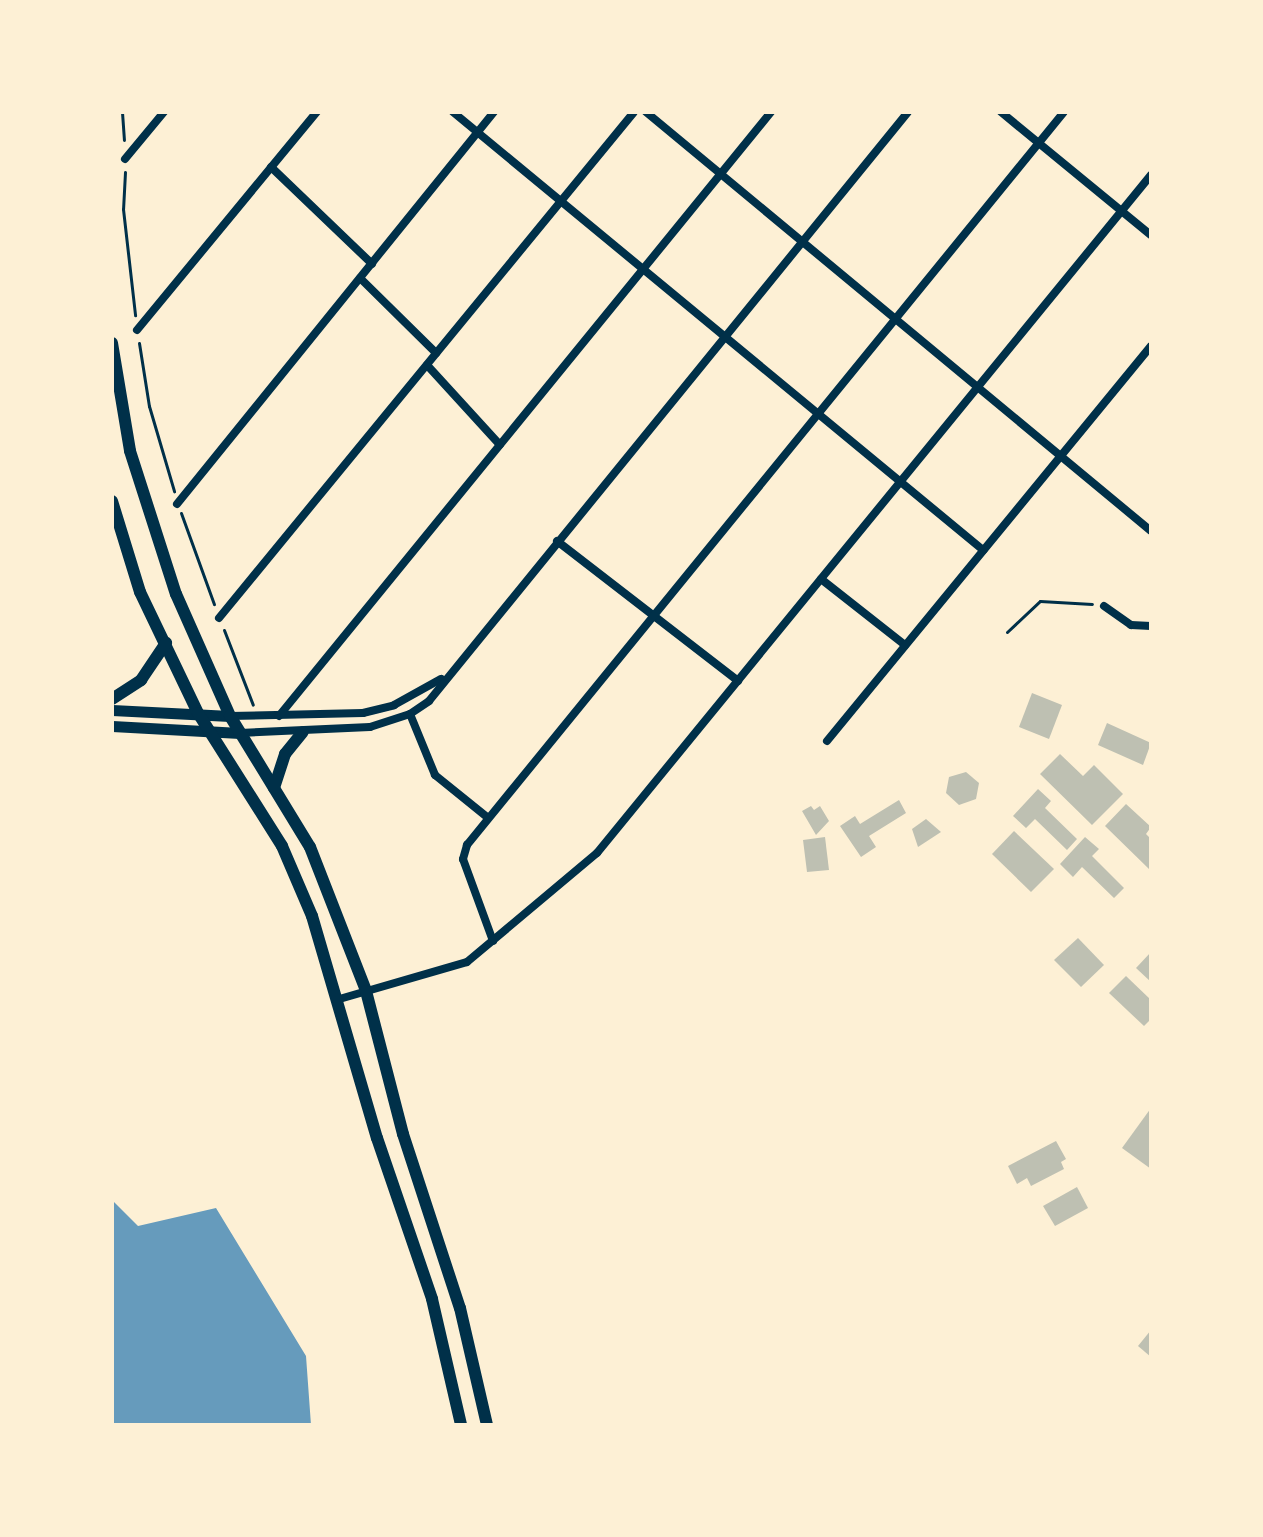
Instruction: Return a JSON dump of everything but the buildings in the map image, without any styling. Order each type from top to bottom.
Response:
[{"type":"main road","points":[[112,343],[130,451],[151,522],[230,716],[319,868],[366,991],[421,1187],[460,1308],[487,1425]]},
{"type":"main road","points":[[112,501],[140,592],[198,713],[296,875],[432,1299],[461,1425]]},
{"type":"main road","points":[[112,699],[141,680],[166,643]]},
{"type":"main road","points":[[274,788],[285,754],[303,732]]},
{"type":"main road","points":[[397,1193],[421,1187]]},
{"type":"street","points":[[125,159],[164,112]]},
{"type":"street","points":[[137,330],[317,112]]},
{"type":"street","points":[[453,112],[726,334],[983,550]]},
{"type":"street","points":[[177,504],[494,112]]},
{"type":"street","points":[[219,618],[634,112]]},
{"type":"street","points":[[646,112],[1151,531]]},
{"type":"street","points":[[279,716],[771,112]]},
{"type":"street","points":[[112,726],[209,733],[303,732],[370,727],[410,714],[429,701],[445,677],[908,112]]},
{"type":"street","points":[[1001,112],[1151,235]]},
{"type":"street","points":[[493,941],[463,859],[487,817],[1064,112]]},
{"type":"street","points":[[271,167],[372,264]]},
{"type":"street","points":[[336,1000],[467,962],[597,853],[1151,175]]},
{"type":"street","points":[[360,278],[436,353]]},
{"type":"street","points":[[827,741],[1151,346]]},
{"type":"street","points":[[427,365],[500,445]]},
{"type":"street","points":[[557,541],[738,681]]},
{"type":"street","points":[[821,579],[905,645]]},
{"type":"street","points":[[1104,606],[1131,625],[1151,626]]},
{"type":"street","points":[[112,710],[230,716],[363,713],[394,705],[445,677]]},
{"type":"street","points":[[410,714],[435,775],[487,817]]},
{"type":"path","points":[[122,112],[125,159],[123,209],[149,406],[177,504],[257,716]]},
{"type":"path","points":[[1007,632],[1040,601],[1104,606]]},
{"type":"water","points":[[112,1200],[138,1226],[216,1208],[306,1356],[311,1425],[112,1425]]}]
